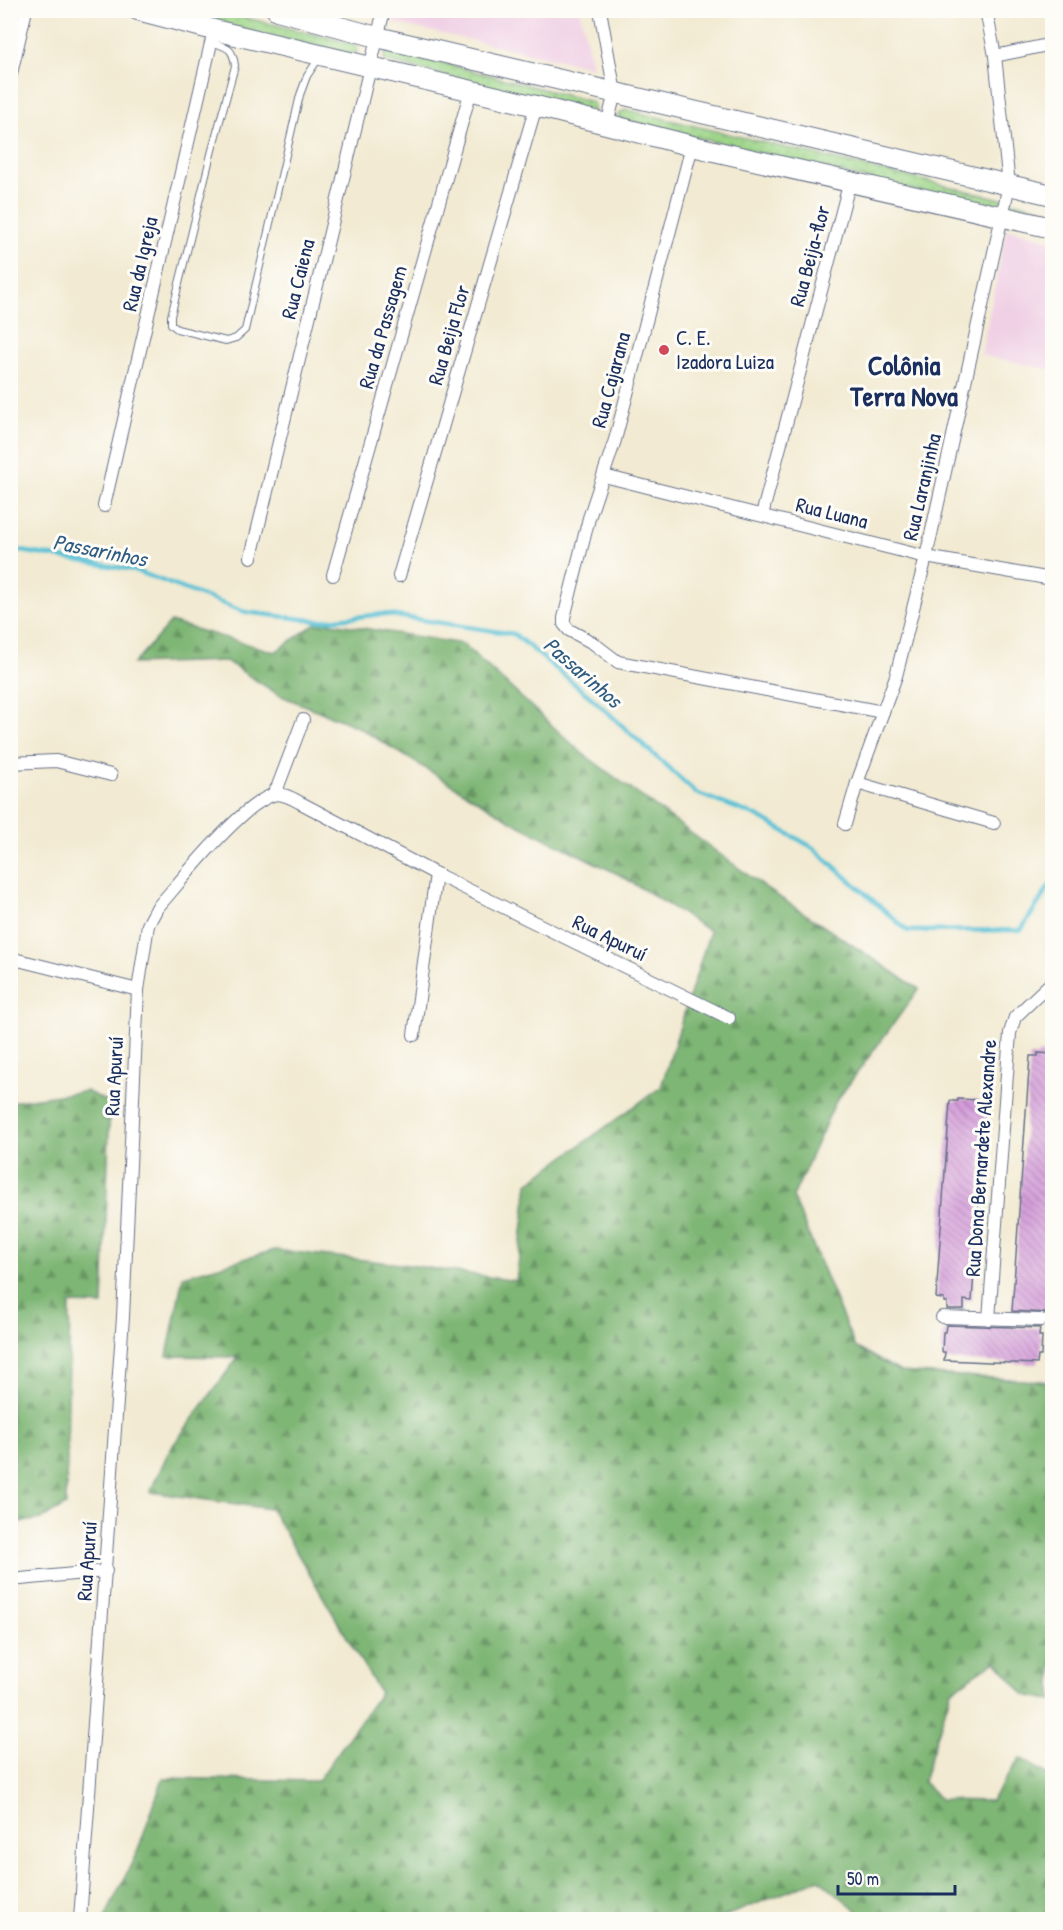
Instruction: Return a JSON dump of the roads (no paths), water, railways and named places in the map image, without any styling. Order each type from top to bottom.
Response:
[{"type":"main road","points":[[138,10],[213,36],[322,55],[692,146],[1053,228]]},
{"type":"main road","points":[[277,10],[297,13],[377,37],[1053,195]]},
{"type":"street","points":[[10,78],[26,10]]},
{"type":"street","name":"Rua Caiena","points":[[251,557],[384,10]]},
{"type":"street","points":[[600,10],[615,93],[607,124]]},
{"type":"street","name":"Rua Laranjinha","points":[[845,824],[857,783],[896,676],[926,557],[1009,185],[996,56],[986,10]]},
{"type":"street","name":"Rua da Igreja","points":[[104,506],[213,36]]},
{"type":"street","points":[[996,56],[1053,45]]},
{"type":"street","name":"Rua da Passagem","points":[[333,575],[471,90]]},
{"type":"street","name":"Rua Beija Flor","points":[[399,576],[536,106]]},
{"type":"street","name":"Rua Cajarana","points":[[692,146],[604,476],[589,518],[564,624],[569,630],[593,643],[618,662],[883,712]]},
{"type":"street","name":"Rua Beija-flor","points":[[762,515],[849,181]]},
{"type":"street","name":"Rua Luana","points":[[604,476],[926,557],[1053,579]]},
{"type":"street","points":[[273,794],[303,720]]},
{"type":"street","points":[[10,763],[56,760],[111,775]]},
{"type":"street","points":[[857,783],[994,824]]},
{"type":"street","name":"Rua Apuruí","points":[[80,1920],[123,1317],[138,990],[148,925],[157,908],[238,819],[255,804],[273,794],[287,796],[436,874],[729,1018]]},
{"type":"street","points":[[414,1035],[436,874]]},
{"type":"street","points":[[10,958],[138,990]]},
{"type":"street","name":"Rua Dona Bernardete Alexandre","points":[[988,1318],[1010,1033],[1015,1017],[1053,982]]},
{"type":"street","points":[[942,1317],[1041,1320]]},
{"type":"street","points":[[10,1580],[106,1571]]},
{"type":"lane","points":[[213,36],[229,48],[234,56],[235,66],[212,150],[171,316],[171,324],[177,329],[226,341],[236,338],[245,330],[300,95],[307,76],[322,55]]},
{"type":"waterway","name":"Passarinhos","points":[[10,549],[134,570],[245,612],[319,621],[383,614],[514,634],[594,700],[696,793],[757,816],[812,847],[908,931],[1021,930],[1052,882]]},
{"type":"place","name":"C. E. Izadora Luiza","points":[[664,350]]},
{"type":"district","name":"Colônia Terra Nova","points":[[904,382]]}]
